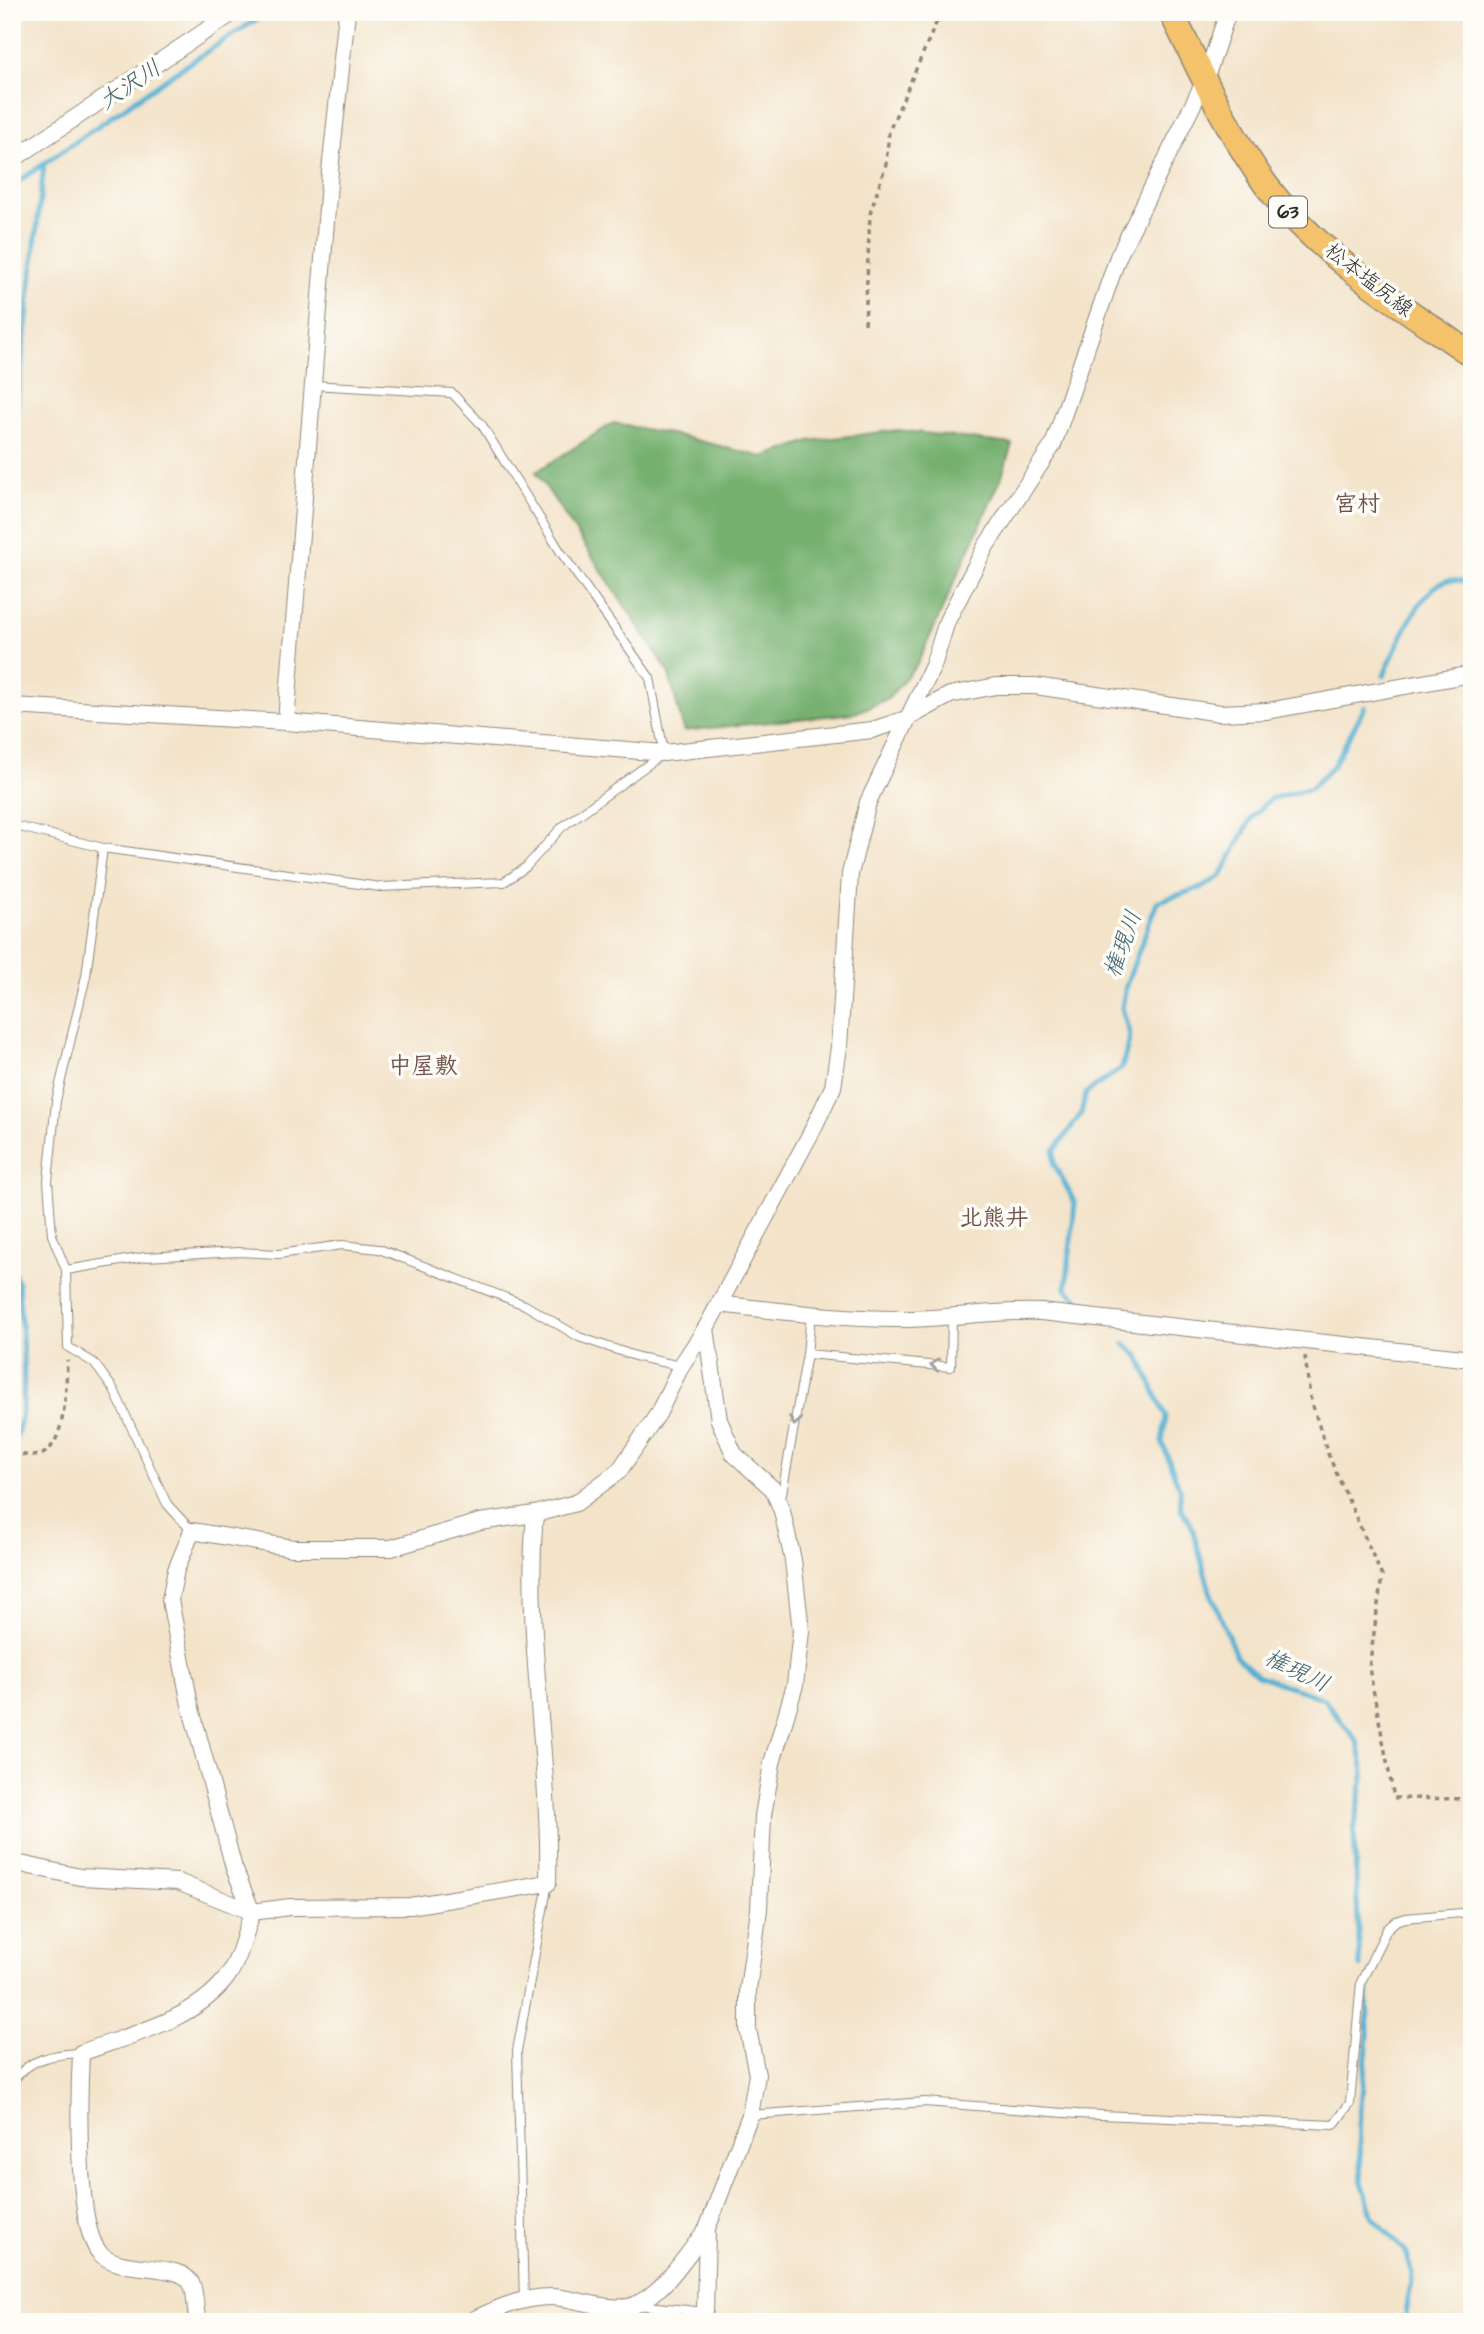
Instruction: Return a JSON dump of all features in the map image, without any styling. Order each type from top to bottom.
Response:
[{"type":"main road","name":"松本塩尻線","points":[[1171,12],[1205,79],[1266,184],[1292,217],[1334,255],[1472,355]]},
{"type":"street","points":[[12,160],[234,12]]},
{"type":"street","points":[[286,722],[312,385],[347,12]]},
{"type":"street","points":[[198,2322],[191,2283],[180,2273],[111,2263],[97,2251],[88,2222],[78,2122],[81,2053],[177,2018],[224,1981],[241,1945],[252,1912],[234,1868],[190,1705],[172,1613],[170,1600],[176,1570],[192,1531],[293,1549],[379,1548],[480,1522],[534,1514],[576,1503],[619,1471],[658,1414],[681,1366],[706,1328],[833,1087],[839,1047],[850,874],[868,802],[933,666],[947,621],[986,546],[1052,445],[1118,257],[1205,79],[1228,12]]},
{"type":"street","points":[[12,706],[286,722],[664,753],[872,730],[906,719],[950,695],[996,686],[1035,686],[1220,713],[1267,711],[1472,674]]},
{"type":"street","points":[[719,1304],[811,1314],[902,1319],[999,1311],[1041,1312],[1472,1359]]},
{"type":"street","points":[[705,2317],[707,2230],[750,2115],[757,2075],[748,2029],[748,1989],[759,1909],[763,1816],[772,1763],[795,1685],[801,1631],[793,1560],[780,1504],[773,1489],[734,1454],[719,1420],[706,1328]]},
{"type":"street","points":[[12,1863],[80,1877],[178,1882],[252,1912],[290,1907],[410,1906],[548,1883],[550,1823],[530,1564],[534,1514]]},
{"type":"street","points":[[469,2322],[491,2316],[524,2300],[552,2297],[621,2307],[636,2305],[663,2283],[707,2230]]},
{"type":"lane","points":[[12,825],[103,848],[380,887],[504,882],[526,867],[562,827],[664,753],[650,678],[560,551],[482,425],[452,393],[312,385]]},
{"type":"lane","points":[[103,848],[86,976],[56,1101],[48,1181],[52,1235],[66,1270],[68,1347],[94,1363],[114,1390],[167,1504],[192,1531]]},
{"type":"lane","points":[[66,1270],[145,1257],[238,1252],[279,1254],[342,1245],[379,1249],[525,1306],[579,1337],[638,1357],[681,1366]]},
{"type":"lane","points":[[780,1504],[807,1354],[811,1314]]},
{"type":"lane","points":[[807,1354],[951,1367],[952,1315]]},
{"type":"lane","points":[[524,2300],[517,2051],[548,1883]]},
{"type":"lane","points":[[750,2115],[925,2102],[1077,2114],[1334,2125],[1350,2103],[1361,1982],[1387,1929],[1396,1921],[1406,1918],[1472,1912]]},
{"type":"lane","points":[[12,2083],[32,2064],[53,2054],[81,2053]]},
{"type":"lane","points":[[636,2305],[705,2317]]},
{"type":"path","points":[[865,324],[870,214],[886,164],[888,131],[942,12]]},
{"type":"path","points":[[1302,1340],[1310,1397],[1328,1454],[1382,1576],[1369,1668],[1394,1798],[1472,1799]]},
{"type":"path","points":[[12,1454],[40,1455],[54,1444],[65,1406],[68,1347]]},
{"type":"green space","points":[[613,423],[680,436],[763,457],[810,441],[898,430],[1012,444],[1001,479],[918,663],[888,699],[855,713],[684,731],[668,671],[536,472]]},
{"type":"waterway","name":"大沢川","points":[[12,186],[174,73],[268,12]]},
{"type":"waterway","points":[[12,452],[44,164]]},
{"type":"waterway","name":"権現川","points":[[1384,675],[1410,620],[1429,593],[1439,584],[1450,580],[1472,584]]},
{"type":"waterway","name":"権現川","points":[[1079,1300],[1066,1289],[1075,1203],[1054,1164],[1054,1151],[1081,1114],[1086,1093],[1122,1068],[1130,1036],[1122,1008],[1126,985],[1157,902],[1203,887],[1221,876],[1252,817],[1270,799],[1311,788],[1333,766],[1365,707]]},
{"type":"waterway","points":[[12,1266],[18,1283],[24,1367],[22,1411],[12,1445]]},
{"type":"waterway","name":"権現川","points":[[1125,1344],[1139,1356],[1166,1417],[1162,1442],[1180,1490],[1181,1510],[1191,1524],[1210,1591],[1236,1656],[1257,1675],[1324,1699],[1358,1743],[1364,1772],[1354,1831],[1360,1967]]},
{"type":"waterway","points":[[12,1888],[20,1904],[12,1926]]},
{"type":"waterway","name":"権現川","points":[[1367,1986],[1368,2036],[1359,2126],[1362,2183],[1373,2218],[1405,2251],[1412,2274],[1405,2322]]},
{"type":"district","name":"宮村","points":[[1357,504]]},
{"type":"district","name":"中屋敷","points":[[423,1066]]},
{"type":"district","name":"北熊井","points":[[994,1218]]}]
